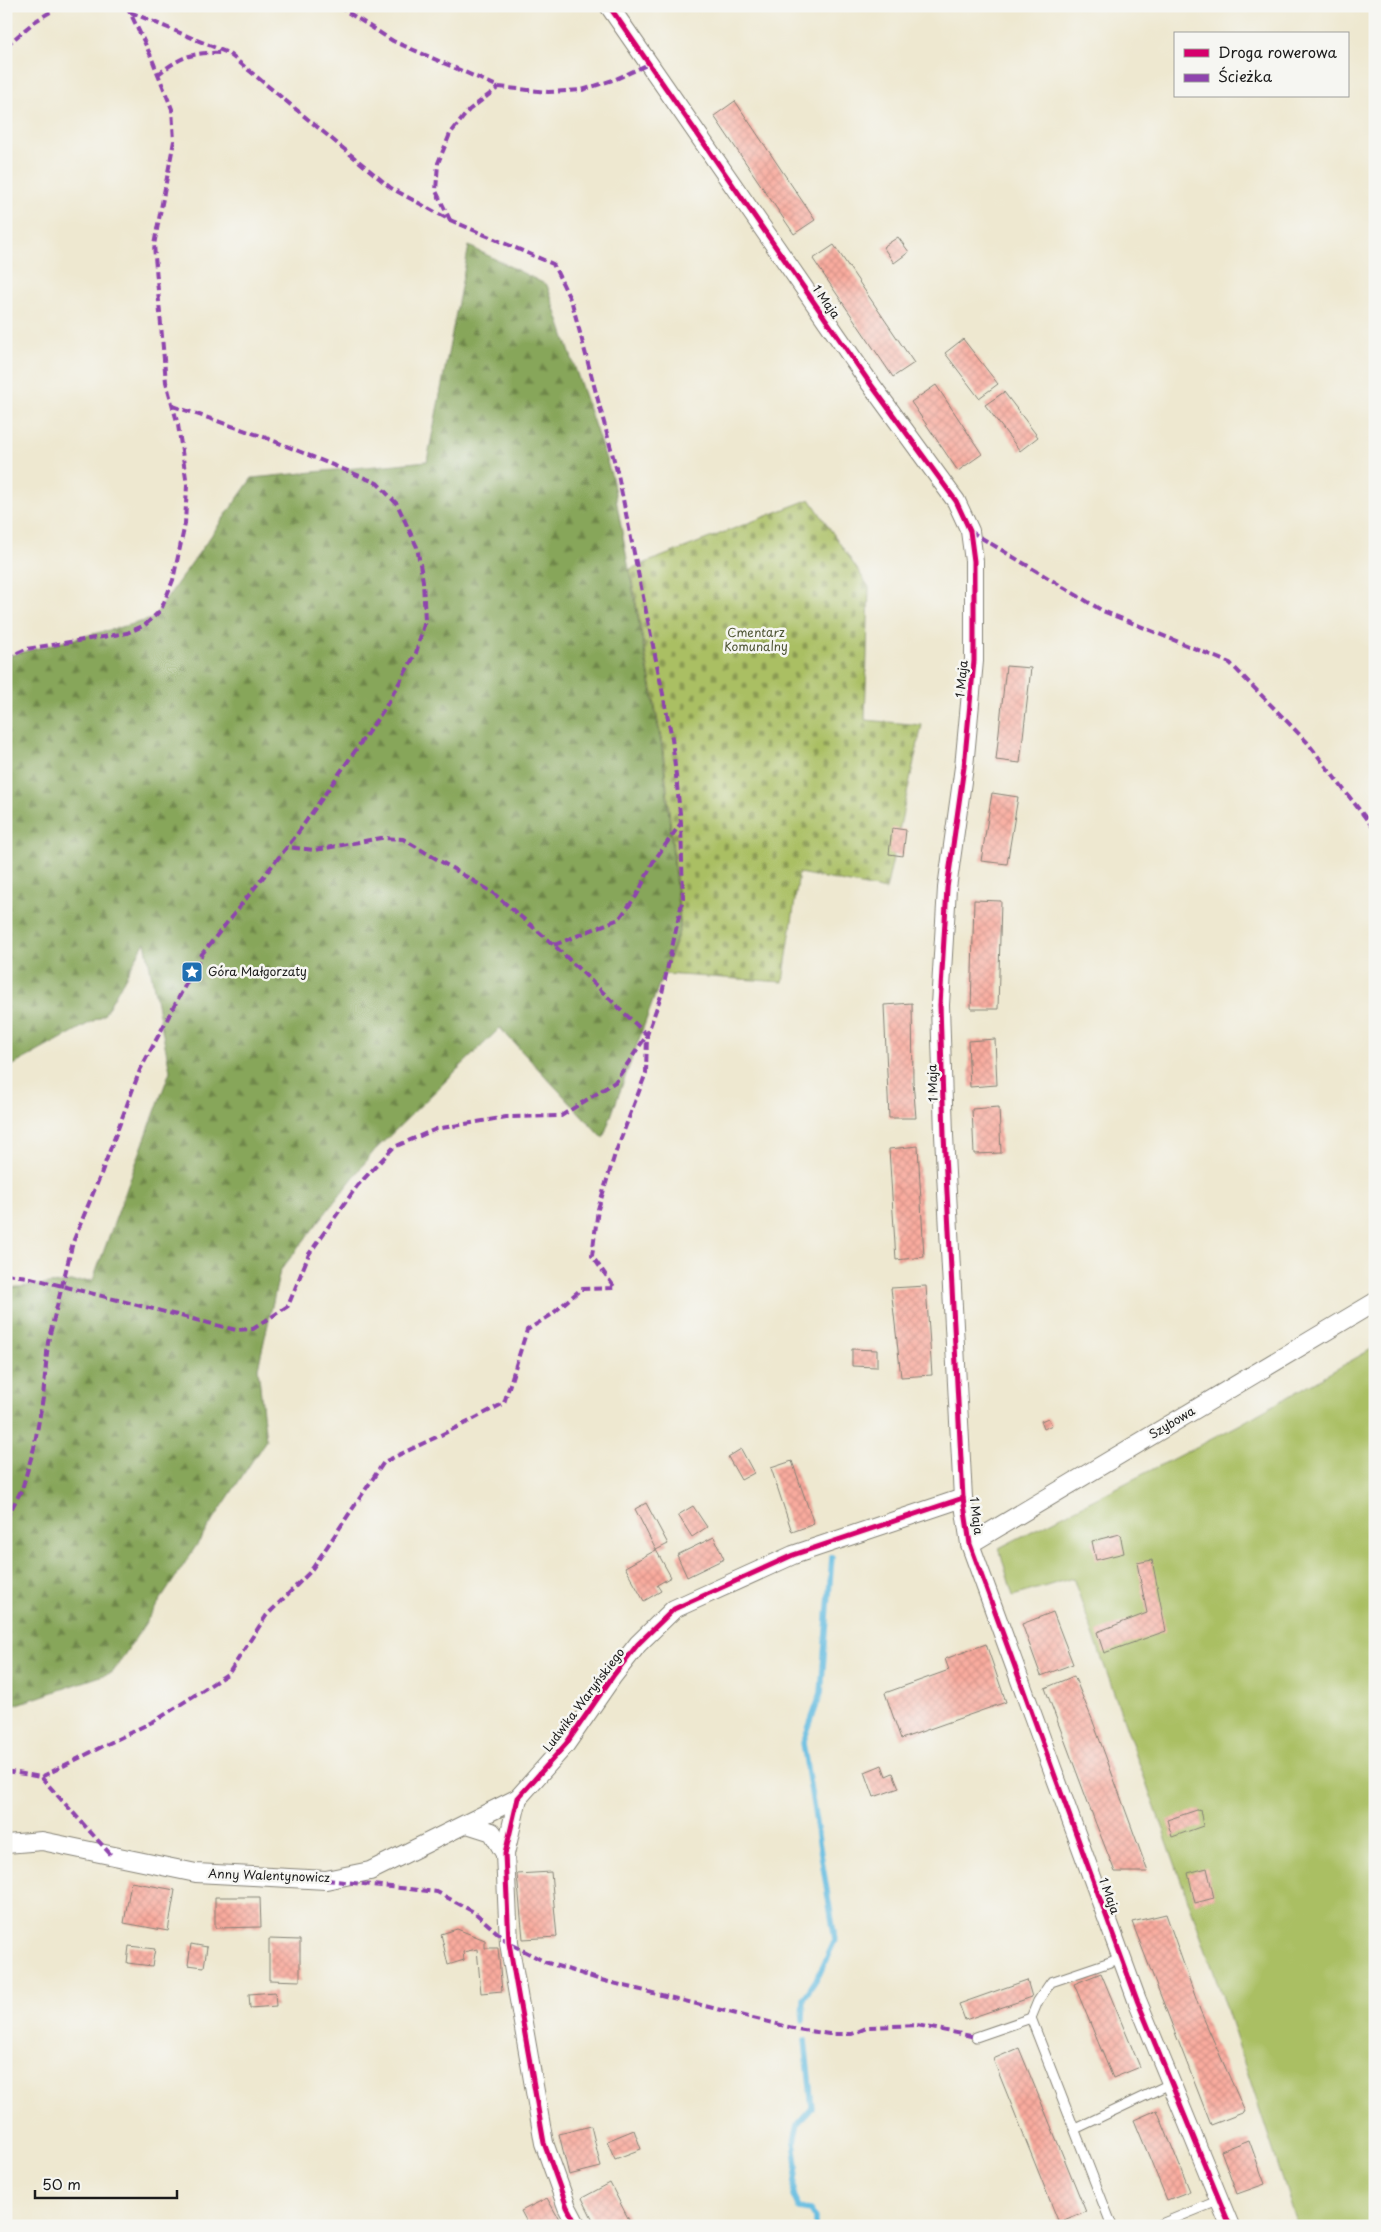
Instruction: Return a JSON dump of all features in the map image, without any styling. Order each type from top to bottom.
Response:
[{"type":"street","name":"1 Maja","points":[[609,6],[868,379],[956,501],[970,531],[974,561],[974,661],[964,767],[947,888],[940,1005],[944,1135],[964,1498],[970,1544],[1122,1958],[1230,2226]]},
{"type":"street","name":"Szybowa","points":[[970,1544],[1375,1302]]},
{"type":"street","name":"Ludwika Waryńskiego","points":[[577,2226],[567,2207],[544,2143],[509,1943],[505,1854],[518,1798],[566,1744],[613,1676],[638,1644],[674,1609],[793,1554],[964,1498]]},
{"type":"street","name":"Anny Walentynowicz","points":[[6,1844],[42,1841],[196,1873],[326,1880],[370,1871],[518,1798]]},
{"type":"street","points":[[467,1824],[492,1832],[505,1854]]},
{"type":"lane","points":[[1112,2226],[1031,2018],[1038,2001],[1051,1982],[1122,1958]]},
{"type":"lane","points":[[976,2037],[1031,2018]]},
{"type":"lane","points":[[1075,2130],[1172,2083]]},
{"type":"lane","points":[[1160,2225],[1220,2200]]},
{"type":"green space","points":[[469,246],[547,285],[612,477],[662,749],[680,927],[603,1138],[500,1028],[374,1151],[280,1271],[258,1368],[266,1440],[113,1672],[6,1708],[6,1288],[93,1280],[170,1071],[145,942],[104,1015],[6,1069],[6,662],[11,655],[152,619],[252,478],[427,461]]},
{"type":"green space","name":"Cmentarz Komunalny","points":[[810,499],[869,587],[865,720],[922,725],[886,890],[799,873],[783,982],[664,974],[681,927],[663,748],[630,569]]},
{"type":"green space","points":[[1375,1347],[1375,2226],[1298,2226],[1222,1995],[1073,1578],[1013,1596],[999,1548],[1237,1426]]},
{"type":"building","points":[[735,101],[815,220],[794,234],[714,116]]},
{"type":"building","points":[[898,237],[909,252],[894,263],[883,247]]},
{"type":"building","points":[[834,245],[914,363],[893,377],[813,259]]},
{"type":"building","points":[[963,339],[998,384],[979,398],[945,353]]},
{"type":"building","points":[[936,385],[982,454],[958,471],[911,402]]},
{"type":"building","points":[[1004,392],[1038,437],[1020,451],[985,405]]},
{"type":"building","points":[[1006,666],[1031,668],[1020,763],[996,760]]},
{"type":"building","points":[[992,793],[1018,797],[1007,864],[981,861]]},
{"type":"building","points":[[892,828],[906,830],[903,856],[889,854]]},
{"type":"building","points":[[974,900],[1001,901],[998,1009],[971,1009]]},
{"type":"building","points":[[912,1003],[913,1081],[916,1118],[889,1118],[884,1005]]},
{"type":"building","points":[[995,1039],[997,1085],[970,1087],[968,1041]]},
{"type":"building","points":[[999,1107],[1001,1153],[974,1154],[972,1109]]},
{"type":"building","points":[[918,1146],[924,1257],[896,1260],[889,1149]]},
{"type":"building","points":[[926,1286],[932,1375],[901,1377],[891,1288]]},
{"type":"building","points":[[852,1349],[877,1350],[877,1367],[852,1366]]},
{"type":"building","points":[[1048,1418],[1052,1425],[1044,1429],[1041,1421]]},
{"type":"building","points":[[741,1449],[754,1473],[741,1480],[728,1457]]},
{"type":"building","points":[[792,1461],[814,1524],[792,1532],[771,1468]]},
{"type":"building","points":[[646,1503],[668,1544],[656,1550],[635,1509]]},
{"type":"building","points":[[693,1506],[707,1527],[692,1537],[678,1515]]},
{"type":"building","points":[[1120,1534],[1124,1553],[1096,1560],[1092,1541]]},
{"type":"building","points":[[714,1537],[724,1559],[687,1577],[677,1555]]},
{"type":"building","points":[[656,1550],[671,1577],[657,1585],[661,1591],[644,1601],[625,1567]]},
{"type":"building","points":[[1152,1560],[1166,1631],[1104,1653],[1097,1632],[1147,1613],[1137,1563]]},
{"type":"building","points":[[1053,1612],[1073,1664],[1041,1676],[1022,1624]]},
{"type":"building","points":[[986,1644],[1006,1702],[901,1739],[885,1693],[949,1670],[945,1659]]},
{"type":"building","points":[[1074,1676],[1092,1719],[1148,1872],[1115,1872],[1096,1824],[1045,1688]]},
{"type":"building","points":[[882,1765],[886,1776],[893,1773],[899,1788],[874,1797],[865,1772]]},
{"type":"building","points":[[1200,1809],[1203,1826],[1172,1837],[1167,1820]]},
{"type":"building","points":[[1207,1868],[1214,1898],[1195,1903],[1188,1873]]},
{"type":"building","points":[[551,1872],[557,1937],[523,1939],[517,1874]]},
{"type":"building","points":[[131,1882],[175,1890],[168,1931],[124,1923]]},
{"type":"building","points":[[215,1897],[260,1897],[261,1927],[215,1928]]},
{"type":"building","points":[[1166,1914],[1200,2010],[1245,2112],[1211,2125],[1132,1922]]},
{"type":"building","points":[[457,1929],[485,1940],[485,1948],[498,1948],[502,1991],[481,1993],[477,1949],[463,1952],[464,1960],[448,1965],[441,1934]]},
{"type":"building","points":[[269,1939],[300,1940],[300,1981],[269,1980]]},
{"type":"building","points":[[191,1944],[207,1947],[204,1967],[188,1965]]},
{"type":"building","points":[[129,1946],[155,1949],[152,1966],[127,1963]]},
{"type":"building","points":[[1101,1973],[1140,2067],[1113,2078],[1074,1984]]},
{"type":"building","points":[[1027,1980],[1032,1997],[965,2020],[959,2004]]},
{"type":"building","points":[[275,1992],[276,2006],[250,2008],[249,1994]]},
{"type":"building","points":[[1019,2048],[1086,2212],[1059,2223],[993,2059]]},
{"type":"building","points":[[1157,2110],[1190,2191],[1167,2200],[1134,2120]]},
{"type":"building","points":[[591,2126],[601,2167],[569,2175],[559,2134]]},
{"type":"building","points":[[634,2130],[641,2149],[615,2159],[607,2141]]},
{"type":"building","points":[[1249,2140],[1265,2184],[1237,2194],[1221,2151]]},
{"type":"building","points":[[610,2183],[631,2224],[627,2226],[596,2226],[582,2198]]},
{"type":"building","points":[[547,2198],[563,2226],[529,2226],[521,2211]]},
{"type":"waterway","points":[[803,2020],[804,1998],[819,1975],[835,1940],[803,1743],[821,1693],[832,1557]]},
{"type":"waterway","points":[[805,2040],[812,2108],[798,2124],[794,2142],[797,2165],[793,2195],[799,2208],[810,2210],[815,2218],[815,2226]]},
{"type":"marked path","points":[[6,46],[34,22],[60,6]]},
{"type":"marked path","points":[[6,658],[26,649],[127,633],[145,625],[161,610],[173,580],[185,524],[187,485],[178,425],[166,382],[154,245],[174,141],[172,109],[150,54],[127,6]]},
{"type":"marked path","points":[[338,6],[393,41],[499,87],[548,92],[582,90],[616,79],[649,64]]},
{"type":"marked path","points":[[130,12],[228,53],[391,188],[450,220],[436,191],[438,163],[450,134],[469,110],[499,87]]},
{"type":"marked path","points":[[157,75],[173,63],[188,56],[203,53],[223,53]]},
{"type":"marked path","points":[[6,1771],[41,1777],[158,1719],[229,1673],[266,1616],[310,1572],[384,1462],[504,1403],[527,1330],[551,1315],[581,1289],[615,1288],[592,1256],[598,1209],[615,1154],[646,1073],[647,1035],[662,993],[683,898],[681,823],[672,738],[618,475],[572,303],[553,264],[450,220]]},
{"type":"marked path","points":[[6,1519],[22,1489],[34,1448],[43,1398],[48,1342],[73,1242],[140,1070],[202,954],[295,837],[385,708],[416,653],[425,621],[423,581],[417,547],[397,504],[377,483],[264,437],[173,406]]},
{"type":"marked path","points":[[970,531],[1103,611],[1230,663],[1307,742],[1375,830]]},
{"type":"marked path","points":[[554,945],[619,919],[637,895],[653,862],[681,823]]},
{"type":"marked path","points":[[6,1274],[27,1277],[236,1330],[253,1329],[288,1306],[309,1254],[357,1186],[394,1147],[436,1129],[506,1117],[561,1116],[615,1082],[647,1035],[554,945],[492,892],[403,839],[381,838],[315,850],[287,847]]},
{"type":"marked path","points":[[41,1777],[112,1856]]},
{"type":"marked path","points":[[326,1880],[437,1892],[474,1912],[509,1943],[545,1962],[601,1980],[797,2029],[829,2034],[852,2034],[869,2027],[917,2025],[976,2037]]},
{"type":"cycle path","points":[[609,6],[867,379],[956,501],[970,531],[974,561],[974,661],[964,767],[947,888],[940,1005],[944,1135],[963,1498],[970,1544],[1137,2000],[1230,2226]]},
{"type":"cycle path","points":[[577,2226],[567,2207],[544,2143],[509,1943],[505,1854],[518,1798],[566,1744],[613,1676],[638,1644],[674,1609],[793,1555],[963,1498]]},
{"type":"place","name":"Góra Małgorzaty","points":[[192,972]]}]
